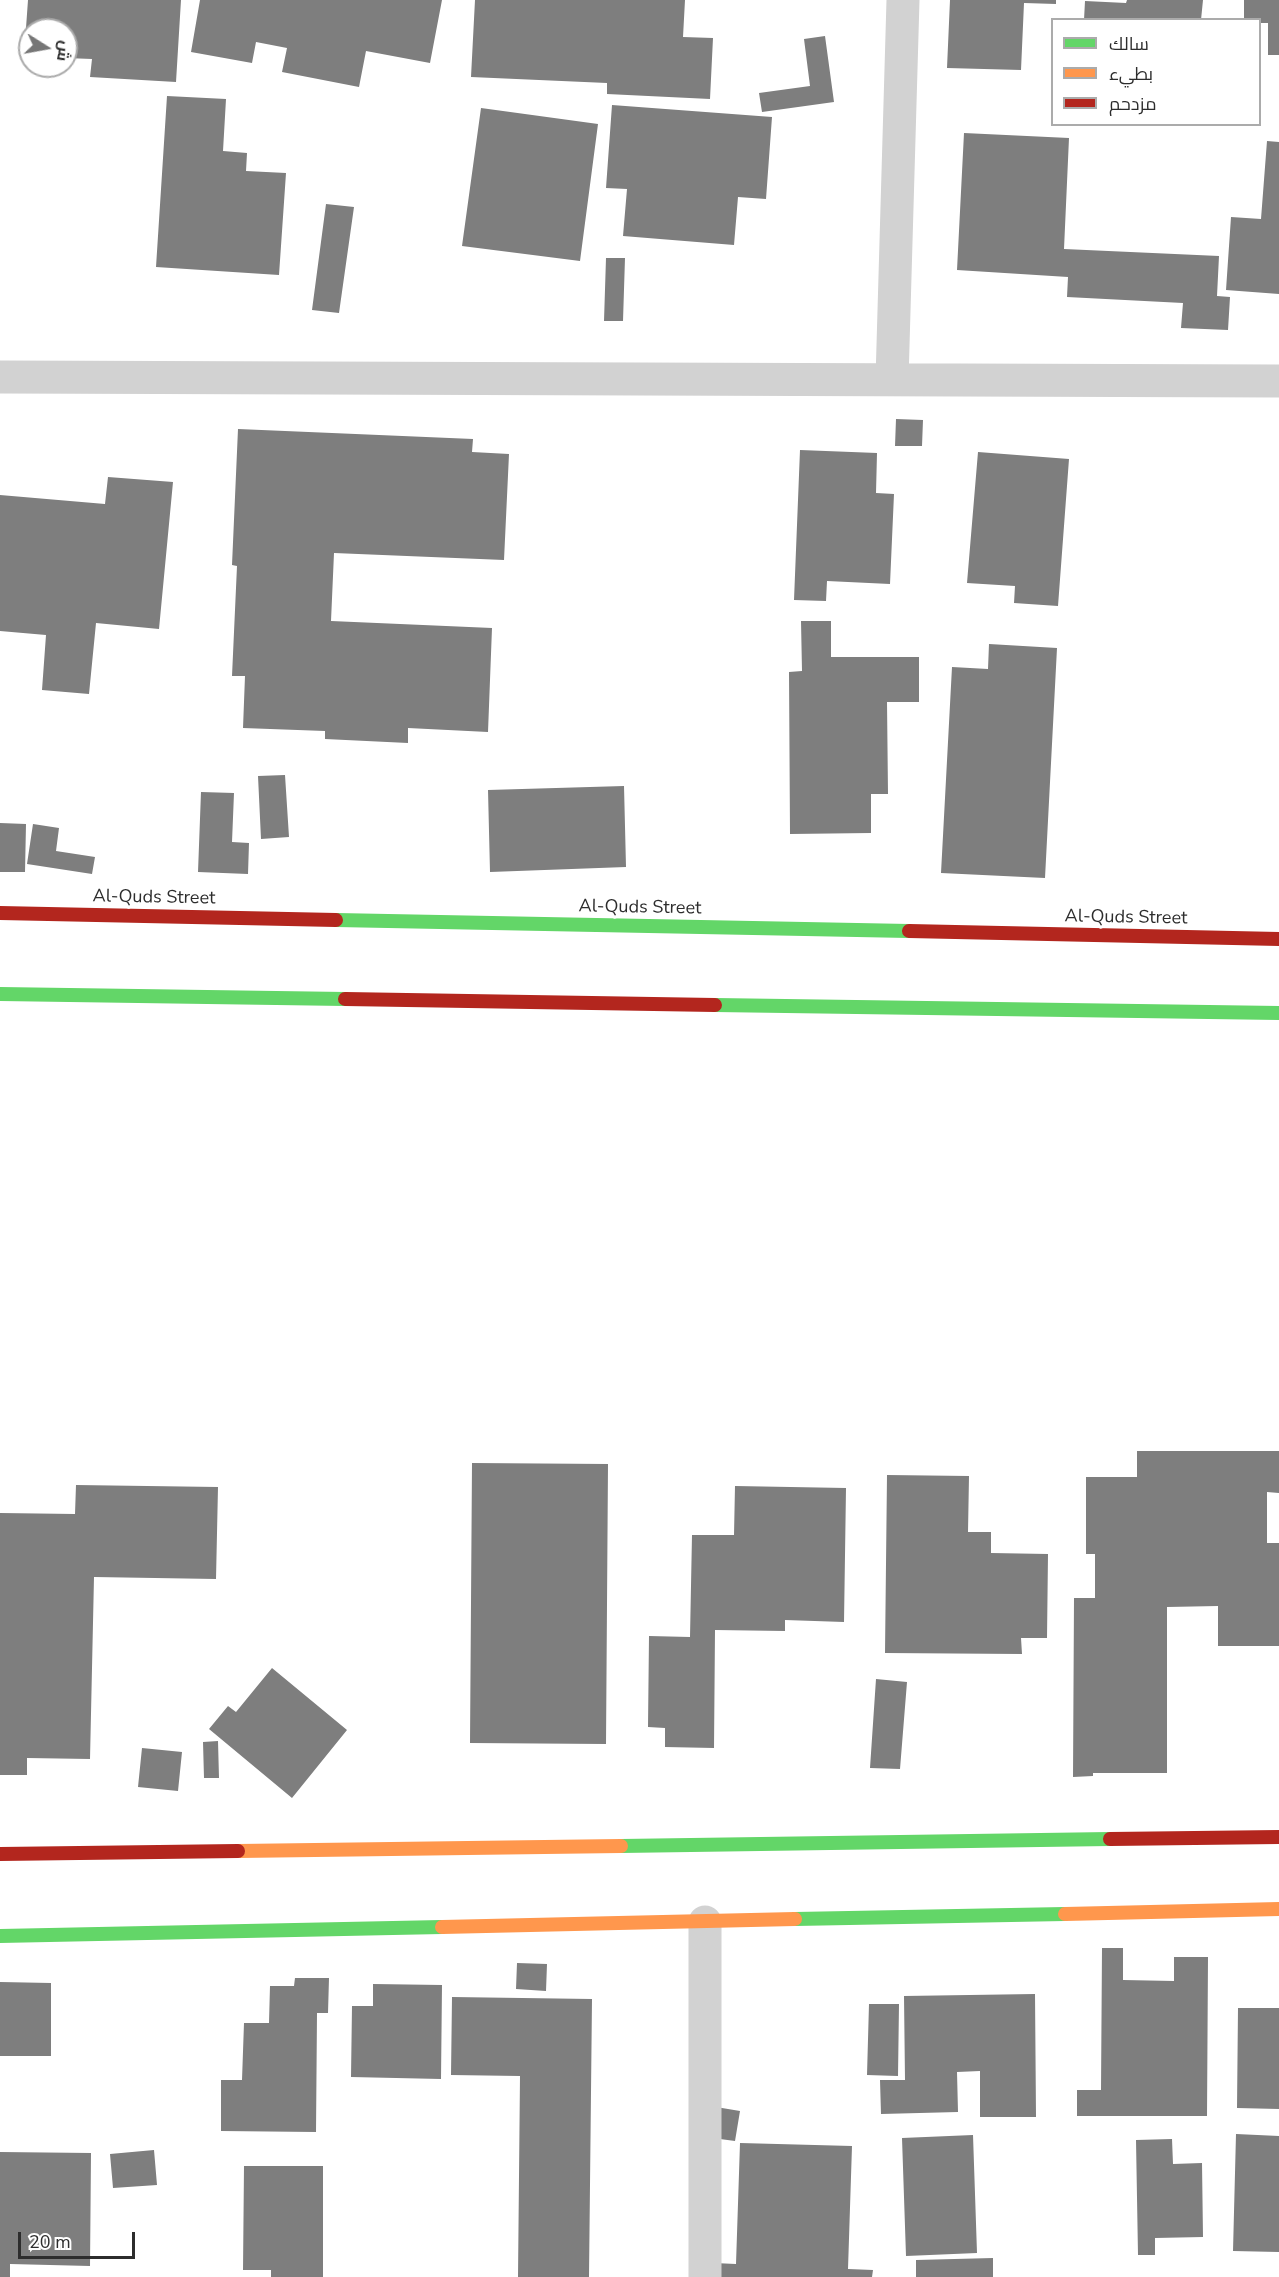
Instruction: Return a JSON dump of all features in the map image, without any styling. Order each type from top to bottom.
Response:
[{"type":"street","points":[[892,380],[903,0]]},
{"type":"street","points":[[0,376],[1279,381]]},
{"type":"street","name":"Al-Quds Street","points":[[0,913],[1279,939]]},
{"type":"street","points":[[0,994],[1279,1013]]},
{"type":"street","points":[[0,1854],[1279,1837]]},
{"type":"street","points":[[0,1936],[1279,1909]]},
{"type":"street","points":[[705,1922],[705,2277]]},
{"type":"building","points":[[28,0],[181,0],[176,82],[90,77],[92,59],[78,58],[78,18],[27,18]]},
{"type":"building","points":[[200,0],[442,0],[430,63],[366,51],[359,87],[282,72],[287,48],[256,42],[252,63],[191,52]]},
{"type":"building","points":[[475,0],[685,0],[683,37],[713,38],[710,99],[607,94],[607,83],[471,77]]},
{"type":"building","points":[[950,0],[1056,0],[1056,4],[1024,3],[1021,70],[947,68]]},
{"type":"building","points":[[1127,0],[1203,0],[1201,18],[1084,18],[1085,1],[1126,3]]},
{"type":"building","points":[[1244,0],[1279,0],[1279,55],[1268,55],[1268,23],[1261,23],[1261,18],[1244,18]]},
{"type":"building","points":[[825,36],[834,102],[762,112],[759,93],[810,86],[804,39]]},
{"type":"building","points":[[167,96],[226,99],[223,151],[247,153],[246,171],[286,173],[279,275],[156,267]]},
{"type":"building","points":[[612,105],[772,117],[766,199],[738,197],[734,245],[623,236],[627,189],[606,188]]},
{"type":"building","points":[[481,108],[598,124],[580,261],[462,246]]},
{"type":"building","points":[[964,133],[1069,138],[1064,249],[1219,256],[1217,296],[1230,297],[1228,330],[1181,328],[1183,303],[1067,297],[1068,277],[957,270]]},
{"type":"building","points":[[1267,141],[1279,142],[1279,294],[1226,290],[1231,217],[1261,219]]},
{"type":"building","points":[[326,204],[354,207],[339,313],[312,310]]},
{"type":"building","points":[[606,258],[625,258],[623,321],[604,321]]},
{"type":"building","points":[[896,419],[923,420],[922,446],[895,446]]},
{"type":"building","points":[[238,429],[473,439],[472,452],[509,454],[504,560],[334,553],[331,621],[492,628],[488,732],[408,728],[408,743],[325,739],[325,731],[243,728],[245,676],[232,676],[237,566],[232,565]]},
{"type":"building","points":[[800,450],[877,453],[876,493],[894,494],[890,584],[827,581],[826,601],[794,600]]},
{"type":"building","points":[[978,452],[1069,459],[1058,606],[1014,603],[1015,586],[967,583]]},
{"type":"building","points":[[108,477],[173,482],[159,629],[96,623],[89,694],[42,690],[46,635],[0,631],[0,495],[105,504]]},
{"type":"building","points":[[801,621],[831,621],[831,657],[919,657],[919,702],[887,702],[888,794],[871,794],[871,833],[790,834],[789,672],[802,671]]},
{"type":"building","points":[[989,644],[1057,648],[1045,878],[941,873],[952,667],[988,669]]},
{"type":"building","points":[[285,775],[289,837],[261,839],[258,776]]},
{"type":"building","points":[[624,786],[626,867],[490,872],[488,790]]},
{"type":"building","points":[[201,792],[234,793],[232,842],[249,843],[248,874],[198,872]]},
{"type":"building","points":[[0,823],[26,824],[25,872],[0,872]]},
{"type":"building","points":[[33,824],[59,828],[56,851],[95,857],[92,874],[27,864]]},
{"type":"building","points":[[1137,1451],[1279,1451],[1279,1493],[1267,1492],[1267,1543],[1279,1543],[1279,1646],[1218,1646],[1218,1606],[1167,1607],[1167,1773],[1093,1773],[1093,1776],[1073,1777],[1074,1598],[1095,1598],[1095,1554],[1086,1554],[1086,1477],[1137,1477]]},
{"type":"building","points":[[472,1463],[608,1464],[606,1744],[470,1743]]},
{"type":"building","points":[[887,1475],[969,1476],[968,1532],[991,1532],[991,1553],[1048,1554],[1047,1638],[1021,1638],[1022,1654],[885,1653]]},
{"type":"building","points":[[76,1485],[218,1487],[216,1579],[94,1577],[90,1759],[27,1758],[27,1775],[0,1775],[0,1513],[75,1514]]},
{"type":"building","points":[[735,1486],[846,1488],[844,1622],[785,1620],[785,1631],[715,1630],[714,1748],[665,1747],[665,1728],[648,1727],[649,1636],[690,1637],[692,1535],[734,1535]]},
{"type":"building","points":[[272,1668],[347,1730],[292,1798],[209,1729],[228,1706],[236,1712]]},
{"type":"building","points":[[876,1679],[907,1682],[900,1769],[870,1768]]},
{"type":"building","points":[[218,1741],[219,1778],[204,1778],[203,1742]]},
{"type":"building","points":[[142,1748],[182,1752],[178,1791],[138,1787]]},
{"type":"building","points":[[1102,1948],[1123,1948],[1123,1980],[1174,1981],[1174,1957],[1208,1957],[1207,2116],[1077,2116],[1077,2090],[1101,2090]]},
{"type":"building","points":[[517,1963],[547,1964],[546,1991],[516,1989]]},
{"type":"building","points":[[295,1978],[329,1978],[328,2013],[317,2013],[316,2132],[221,2131],[221,2080],[242,2080],[244,2023],[269,2023],[270,1986],[294,1986]]},
{"type":"building","points":[[0,1982],[51,1983],[51,2056],[0,2056]]},
{"type":"building","points":[[373,1984],[442,1985],[441,2079],[351,2077],[352,2006],[373,2006]]},
{"type":"building","points":[[1035,1994],[1036,2117],[980,2117],[980,2071],[957,2072],[958,2112],[881,2114],[880,2080],[905,2080],[904,1996]]},
{"type":"building","points":[[452,1997],[592,1999],[589,2277],[518,2277],[520,2076],[451,2075]]},
{"type":"building","points":[[869,2004],[899,2004],[898,2076],[867,2075]]},
{"type":"building","points":[[1238,2008],[1279,2008],[1279,2109],[1237,2108]]},
{"type":"building","points":[[710,2106],[740,2111],[735,2141],[705,2137]]},
{"type":"building","points":[[1236,2134],[1279,2136],[1279,2252],[1233,2251]]},
{"type":"building","points":[[973,2135],[977,2253],[906,2256],[902,2138]]},
{"type":"building","points":[[1172,2139],[1173,2164],[1202,2163],[1203,2237],[1155,2238],[1155,2255],[1138,2255],[1136,2140]]},
{"type":"building","points":[[740,2143],[852,2146],[848,2269],[873,2270],[872,2277],[714,2277],[714,2263],[736,2264]]},
{"type":"building","points":[[154,2150],[157,2185],[113,2188],[110,2154]]},
{"type":"building","points":[[0,2152],[91,2153],[90,2266],[10,2264],[10,2277],[0,2277]]},
{"type":"building","points":[[244,2166],[323,2166],[323,2277],[271,2277],[271,2270],[243,2270]]},
{"type":"building","points":[[993,2258],[993,2277],[916,2277],[916,2260]]},
{"type":"traffic: fast","points":[[336,920],[909,931]]},
{"type":"traffic: fast","points":[[0,994],[345,999]]},
{"type":"traffic: fast","points":[[715,1005],[1279,1013]]},
{"type":"traffic: fast","points":[[621,1846],[1110,1839]]},
{"type":"traffic: fast","points":[[795,1919],[1065,1914]]},
{"type":"traffic: fast","points":[[0,1936],[442,1927]]},
{"type":"traffic: slow","points":[[238,1851],[621,1846]]},
{"type":"traffic: slow","points":[[1065,1914],[1279,1909]]},
{"type":"traffic: slow","points":[[442,1927],[795,1919]]},
{"type":"traffic: jam","points":[[0,913],[336,920]]},
{"type":"traffic: jam","points":[[909,931],[1279,939]]},
{"type":"traffic: jam","points":[[345,999],[715,1005]]},
{"type":"traffic: jam","points":[[1110,1839],[1279,1837]]},
{"type":"traffic: jam","points":[[0,1854],[238,1851]]}]
